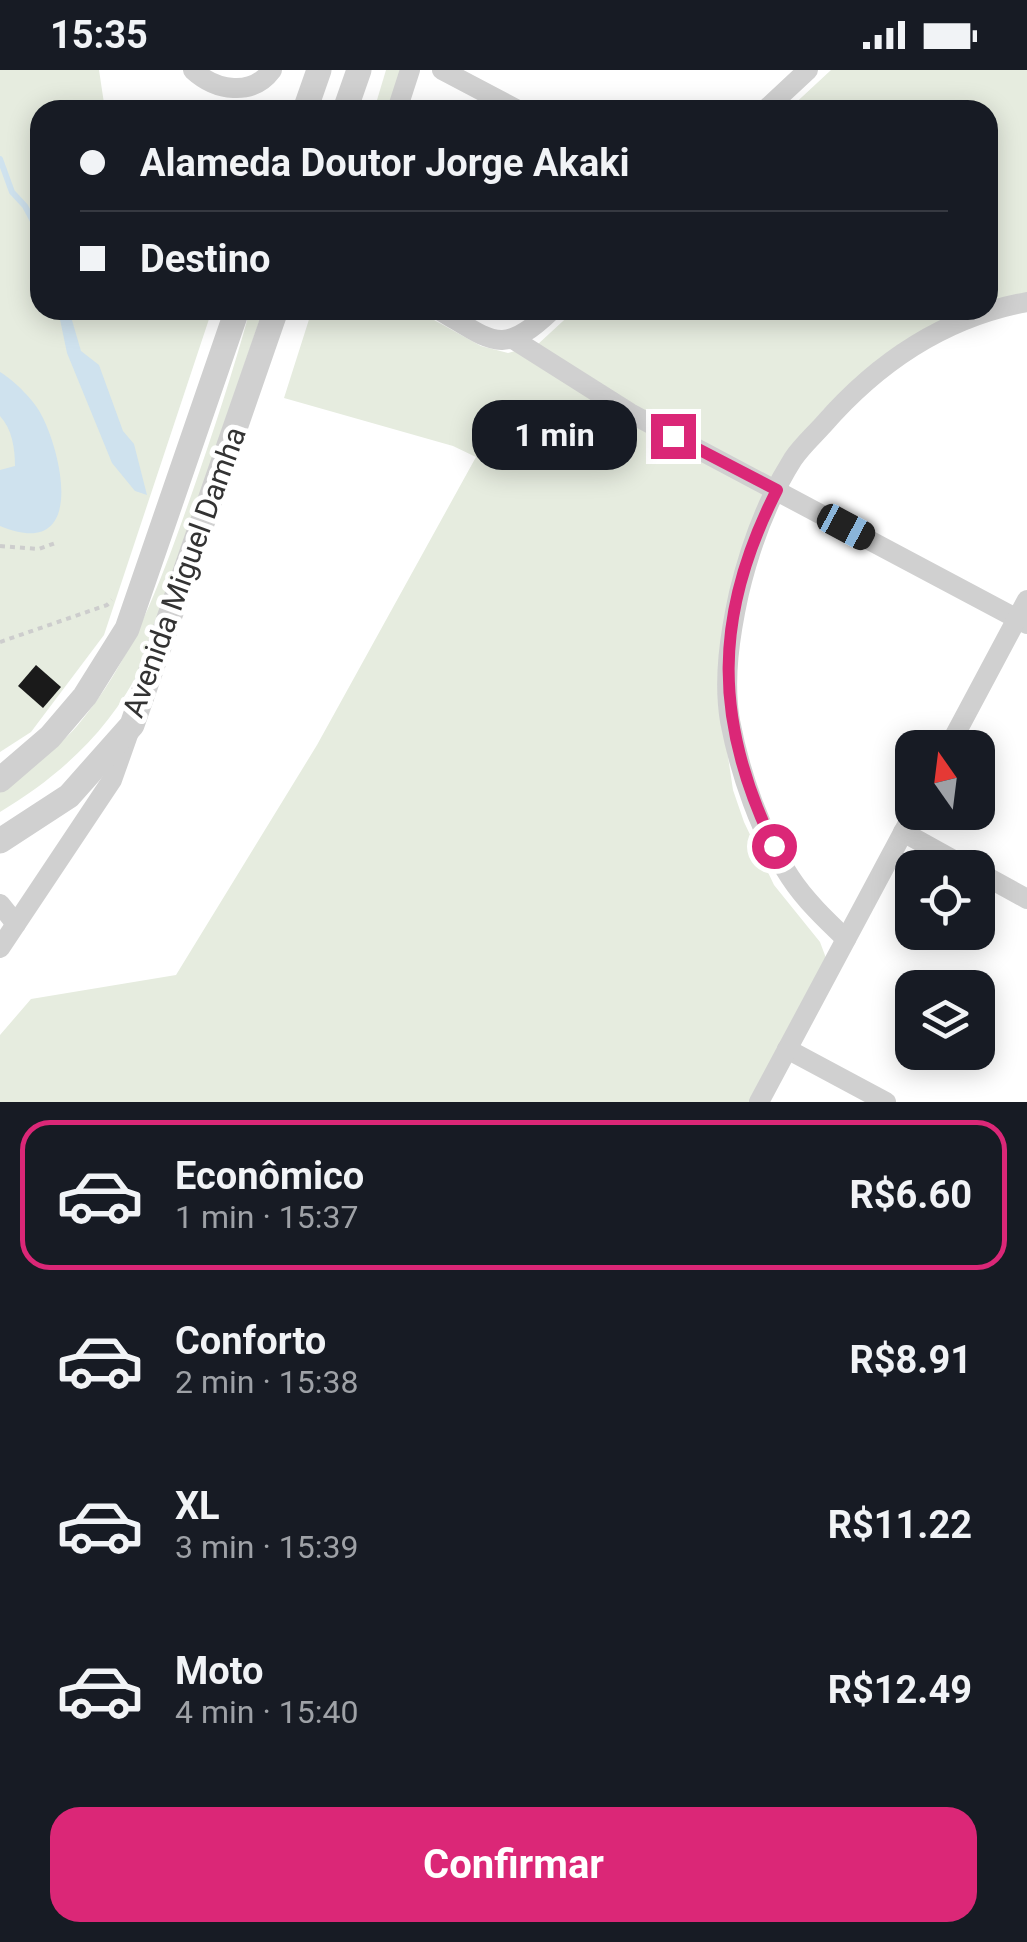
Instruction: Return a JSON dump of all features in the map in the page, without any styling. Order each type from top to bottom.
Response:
[{"type":"street","points":[[193,70],[224,87],[244,90],[265,79],[272,70]]},
{"type":"street","points":[[308,100],[319,70]]},
{"type":"street","points":[[348,100],[359,70]]},
{"type":"street","points":[[400,100],[410,70]]},
{"type":"street","points":[[442,70],[499,100]]},
{"type":"street","points":[[776,100],[808,70]]},
{"type":"street","points":[[998,310],[1027,302]]},
{"type":"street","name":"Avenida Miguel Damha","points":[[0,780],[50,737],[85,696],[127,629],[233,320]]},
{"type":"street","name":"Avenida Miguel Damha","points":[[0,840],[69,796],[132,724],[273,320]]},
{"type":"street","points":[[457,320],[490,339],[513,339],[541,320]]},
{"type":"street","points":[[846,939],[788,875],[754,802],[730,718],[728,640],[759,526],[794,457],[845,399],[902,352],[962,320]]},
{"type":"street","points":[[513,339],[630,413],[1024,614],[958,730]]},
{"type":"street","points":[[0,948],[112,780],[132,724]]},
{"type":"street","points":[[758,1102],[903,832],[936,850]]},
{"type":"street","points":[[995,881],[1027,899]]},
{"type":"street","points":[[0,904],[16,924]]},
{"type":"street","points":[[787,1048],[886,1102]]},
{"type":"path","points":[[0,546],[39,549],[58,542]]},
{"type":"path","points":[[0,642],[106,605],[117,596]]},
{"type":"shaded area","points":[[0,70],[99,70],[104,100],[30,100],[30,320],[209,320],[104,635],[31,732],[0,752]]},
{"type":"shaded area","points":[[386,70],[402,70],[393,100],[377,100]]},
{"type":"shaded area","points":[[831,70],[1027,70],[1027,293],[998,301],[998,100],[799,100]]},
{"type":"shaded area","points":[[247,320],[260,320],[141,667],[129,690],[81,750],[43,783],[0,812],[0,790],[77,726],[131,644],[181,524]]},
{"type":"shaded area","points":[[309,320],[434,320],[481,346],[508,353],[537,345],[564,320],[951,320],[886,356],[824,409],[785,457],[719,697],[733,790],[744,822],[774,885],[820,942],[826,958],[751,1102],[0,1102],[0,1035],[31,999],[176,975],[317,745],[476,457],[453,446],[284,398]]},
{"type":"water","points":[[60,320],[72,320],[81,351],[99,365],[123,431],[134,444],[147,495],[135,491],[112,463],[67,353]]},
{"type":"water","points":[[0,372],[40,412],[51,436],[61,480],[61,501],[56,519],[45,530],[27,533],[0,526],[0,470],[15,466],[12,439],[0,416]]},
{"type":"building","points":[[36,665],[61,687],[43,708],[18,686]]},
{"type":"waterway","points":[[0,159],[12,192],[30,215]]},
{"type":"route","points":[[673,436],[777,490],[759,526],[728,640],[730,718],[744,774],[774,846]]}]
